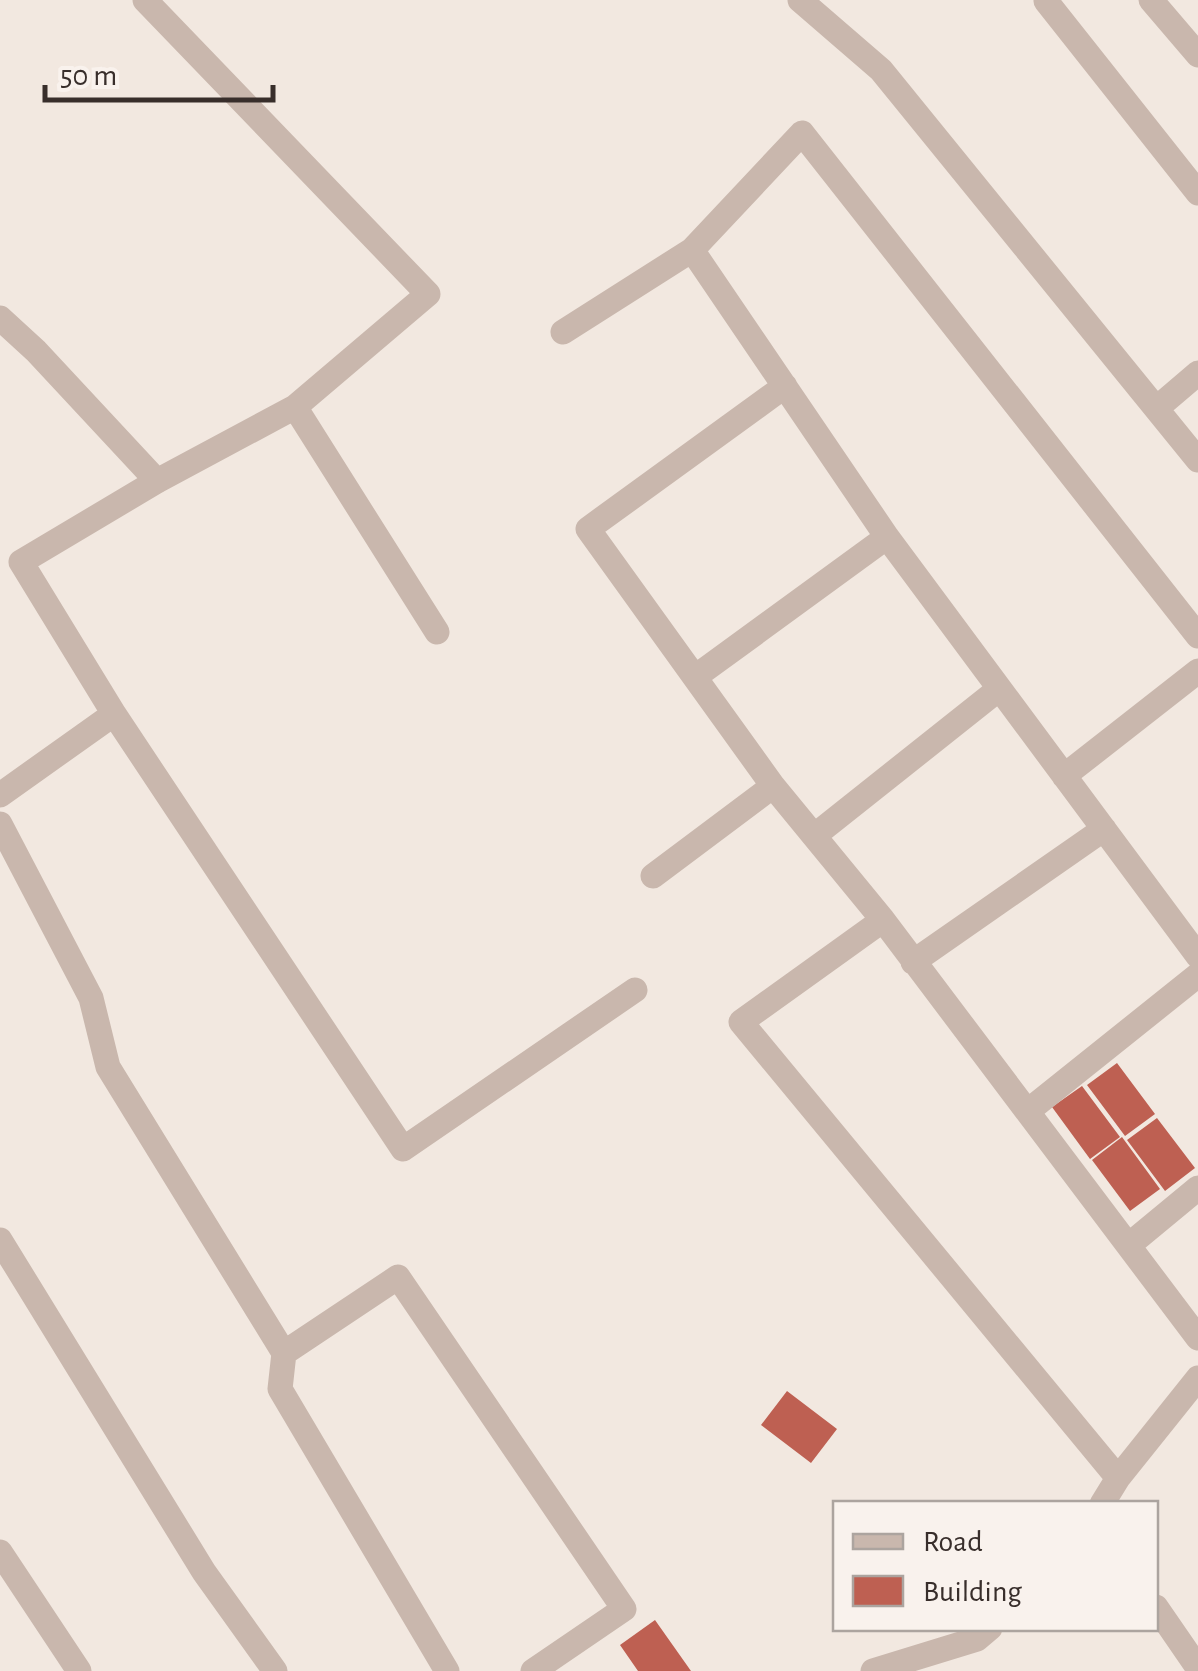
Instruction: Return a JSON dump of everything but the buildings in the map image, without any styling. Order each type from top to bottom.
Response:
[{"type":"street","points":[[146,0],[428,294],[296,407],[157,481],[21,562],[114,714],[403,1149],[635,990]]},
{"type":"street","points":[[800,0],[881,70],[1198,460]]},
{"type":"street","points":[[1150,0],[1198,55]]},
{"type":"street","points":[[1046,1],[1198,193]]},
{"type":"street","points":[[563,332],[692,250],[802,133],[1198,636]]},
{"type":"street","points":[[692,250],[886,537],[1198,956]]},
{"type":"street","points":[[0,318],[36,351],[157,481]]},
{"type":"street","points":[[1157,408],[1198,372]]},
{"type":"street","points":[[786,386],[588,529],[773,786],[883,920],[1198,1338]]},
{"type":"street","points":[[296,407],[437,632]]},
{"type":"street","points":[[695,677],[886,537]]},
{"type":"street","points":[[1064,776],[1198,671]]},
{"type":"street","points":[[814,836],[999,689]]},
{"type":"street","points":[[0,795],[114,714]]},
{"type":"street","points":[[654,876],[773,786]]},
{"type":"street","points":[[0,824],[91,998],[108,1067],[284,1353],[280,1390],[447,1671]]},
{"type":"street","points":[[913,962],[1104,829]]},
{"type":"street","points":[[883,920],[740,1022],[1118,1478]]},
{"type":"street","points":[[1028,1111],[1198,975]]},
{"type":"street","points":[[1129,1245],[1198,1188]]},
{"type":"street","points":[[0,1240],[204,1572],[275,1671]]},
{"type":"street","points":[[284,1353],[398,1277],[624,1609],[534,1671]]},
{"type":"street","points":[[1104,1501],[1198,1378]]},
{"type":"street","points":[[0,1552],[79,1671]]},
{"type":"street","points":[[1158,1610],[1198,1668]]},
{"type":"street","points":[[872,1671],[978,1639],[987,1631]]}]
